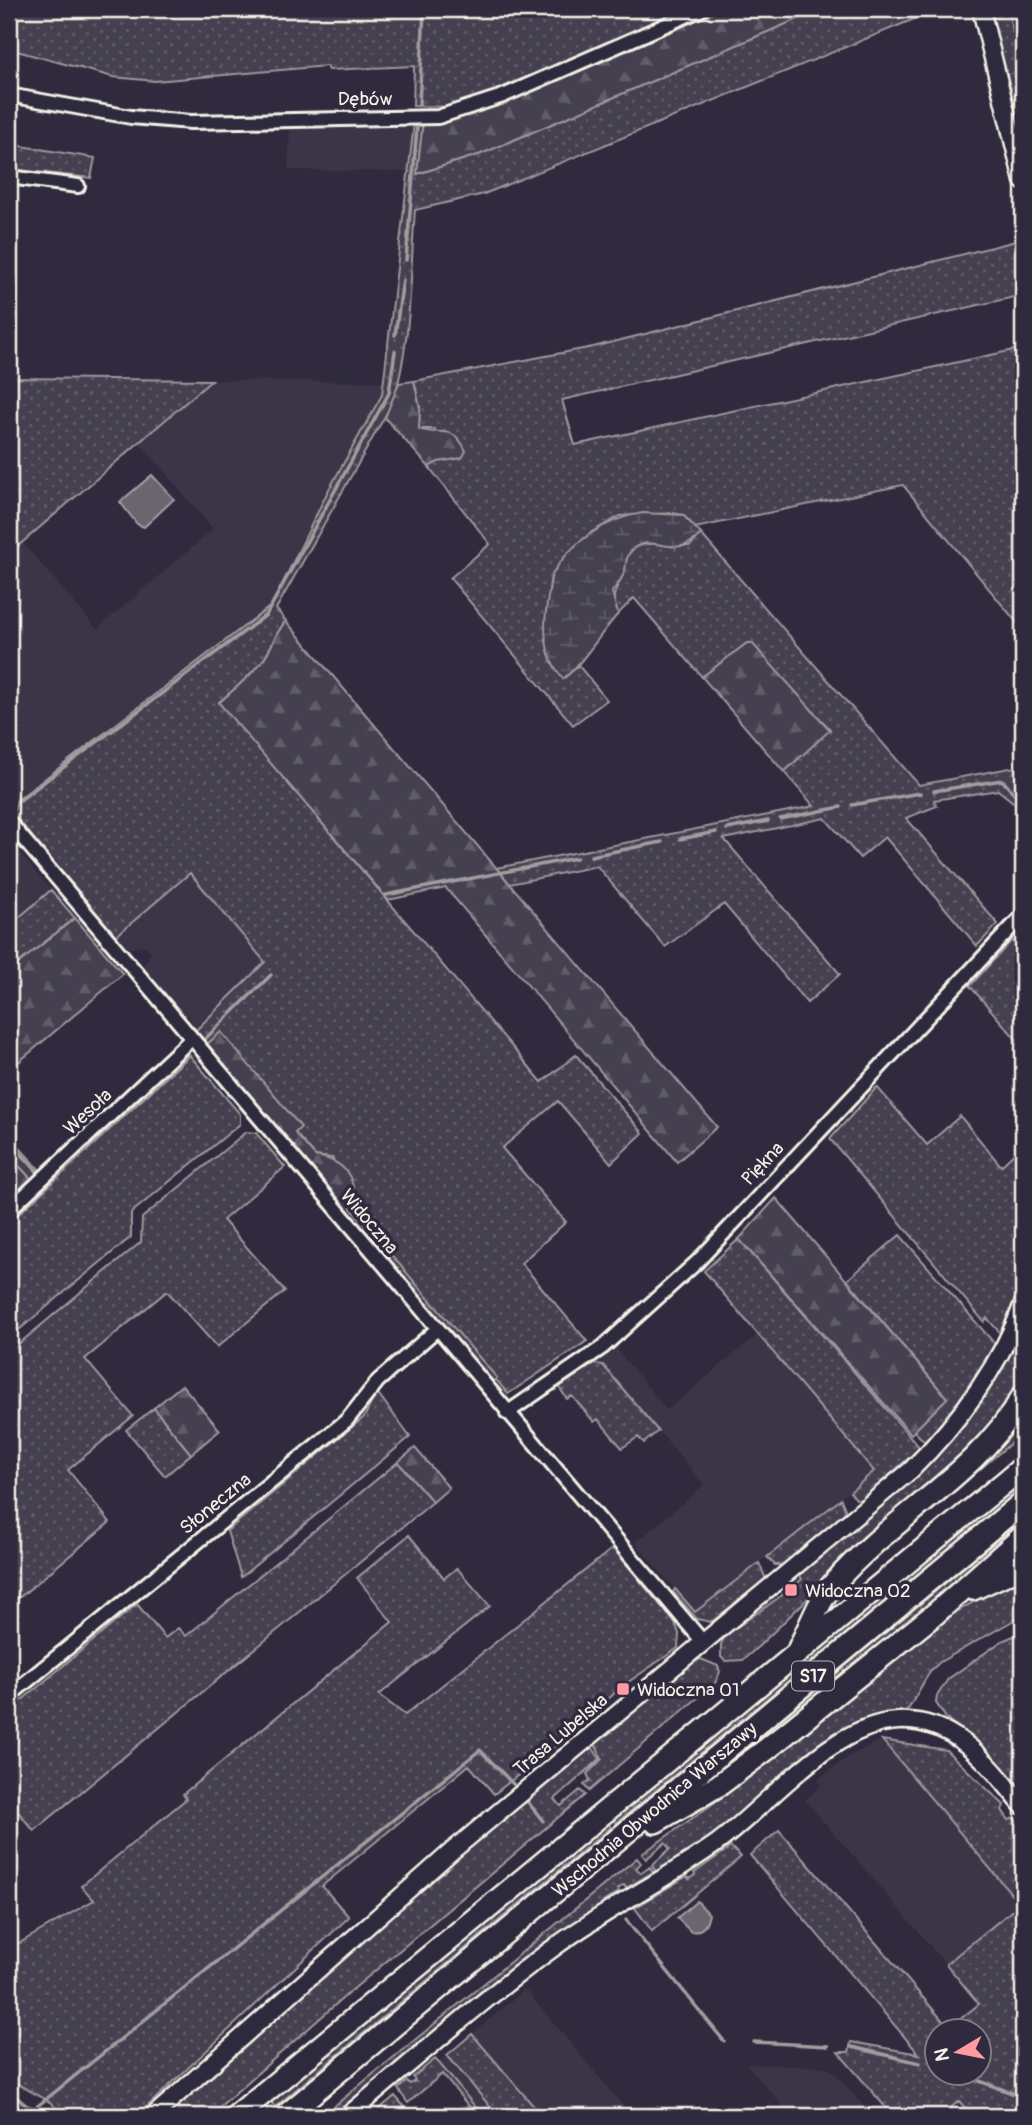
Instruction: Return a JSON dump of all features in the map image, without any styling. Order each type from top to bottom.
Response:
[{"type":"highway","points":[[795,1657],[835,1582],[967,1465],[993,1438],[1023,1396]]},
{"type":"highway","name":"S17","points":[[795,1657],[1023,1467]]},
{"type":"highway","name":"Wschodnia Obwodnica Warszawy","points":[[285,2116],[1023,1502]]},
{"type":"highway","points":[[605,1852],[719,1785],[936,1613],[1023,1536]]},
{"type":"highway","points":[[936,1613],[996,1577],[1023,1566]]},
{"type":"highway","name":"Wschodnia Obwodnica Warszawy","points":[[236,2116],[795,1657]]},
{"type":"street","name":"Dębów","points":[[9,95],[131,117],[191,122],[438,117],[503,96],[702,9]]},
{"type":"street","points":[[981,9],[1023,181]]},
{"type":"street","points":[[9,177],[78,186]]},
{"type":"street","name":"Widoczna","points":[[9,822],[436,1330],[704,1643]]},
{"type":"street","name":"Piękna","points":[[507,1413],[603,1347],[692,1267],[1023,915]]},
{"type":"street","name":"Wesoła","points":[[9,1210],[191,1039]]},
{"type":"street","name":"Trasa Lubelska","points":[[153,2116],[461,1844],[892,1486],[930,1451],[980,1388],[1005,1346],[1023,1304]]},
{"type":"street","name":"Słoneczna","points":[[9,1696],[347,1420],[378,1381],[436,1330]]},
{"type":"street","points":[[347,2116],[555,1947],[604,1912],[707,1850],[821,1755],[857,1731],[898,1721],[918,1721],[943,1730],[976,1751],[1023,1806]]},
{"type":"shaded area","points":[[414,124],[409,172],[288,170],[290,128]]},
{"type":"shaded area","points":[[212,380],[385,382],[382,395],[265,613],[9,806],[9,554],[22,542],[97,629],[213,529],[140,443]]},
{"type":"shaded area","points":[[152,475],[174,499],[144,527],[137,524],[120,502]]},
{"type":"shaded area","points":[[9,840],[51,890],[9,926]]},
{"type":"shaded area","points":[[189,872],[265,962],[196,1030],[188,1015],[184,1015],[143,967],[151,953],[145,945],[128,949],[116,936]]},
{"type":"shaded area","points":[[757,1335],[874,1472],[695,1612],[635,1543],[704,1485],[603,1365],[594,1364],[619,1343],[618,1351],[667,1410]]},
{"type":"shaded area","points":[[882,1740],[1020,1905],[946,1964],[805,1800],[821,1786],[817,1780],[851,1755]]},
{"type":"shaded area","points":[[697,1901],[709,1914],[704,1927],[691,1932],[677,1918]]},
{"type":"shaded area","points":[[525,1989],[632,2116],[477,2116],[434,2066]]},
{"type":"shaded area","points":[[747,2064],[826,2067],[834,2072],[872,2116],[791,2116]]},
{"type":"green space","points":[[9,9],[663,9],[666,17],[499,91],[454,107],[413,106],[414,66],[329,70],[327,66],[155,81],[113,77],[9,49]]},
{"type":"green space","points":[[723,9],[821,9],[481,154],[417,174],[423,122],[487,106]]},
{"type":"green space","points":[[821,9],[939,9],[484,194],[415,210],[407,331],[393,402],[276,609],[286,621],[267,654],[248,676],[219,702],[542,1082],[576,1055],[643,1133],[611,1163],[558,1101],[502,1148],[566,1222],[521,1263],[587,1341],[508,1394],[351,1208],[355,1197],[332,1158],[315,1156],[295,1133],[300,1128],[221,1032],[206,1045],[194,1032],[265,962],[190,873],[116,936],[13,814],[17,800],[272,605],[328,491],[382,395],[414,124],[423,122],[417,174],[481,154]]},
{"type":"green space","points":[[986,9],[1007,9],[1023,65],[1023,155]]},
{"type":"green space","points":[[9,144],[95,158],[91,178],[9,169]]},
{"type":"green space","points":[[1020,240],[1023,255],[1023,295],[562,400],[575,445],[1023,348],[1023,630],[903,485],[695,528],[683,515],[673,513],[620,516],[590,533],[551,577],[549,591],[563,678],[579,666],[607,700],[573,725],[450,578],[490,544],[429,467],[438,462],[435,429],[419,429],[420,408],[414,381],[593,347]]},
{"type":"green space","points":[[9,378],[212,380],[11,552]]},
{"type":"green space","points":[[414,381],[420,408],[419,429],[456,436],[466,451],[462,458],[438,462],[429,467],[385,418],[399,383]]},
{"type":"green space","points":[[643,513],[683,515],[701,534],[681,546],[646,543],[630,552],[623,575],[612,592],[618,614],[563,679],[551,660],[546,640],[545,619],[552,575],[579,542],[616,520]]},
{"type":"green space","points":[[701,534],[919,785],[1015,767],[1023,777],[1023,810],[998,790],[934,800],[937,806],[906,818],[998,924],[977,946],[885,837],[860,858],[825,818],[724,839],[840,974],[807,1003],[724,904],[665,947],[597,866],[510,884],[496,868],[814,806],[784,772],[830,729],[747,643],[702,677],[634,598],[618,614],[614,594],[631,551],[645,544],[690,546]]},
{"type":"green space","points":[[286,621],[717,1127],[677,1162],[446,888],[388,900],[219,703],[259,665]]},
{"type":"green space","points":[[747,643],[752,643],[830,730],[784,772],[702,677]]},
{"type":"green space","points":[[51,890],[75,918],[9,971],[9,926]]},
{"type":"green space","points":[[75,918],[123,974],[9,1070],[9,971]]},
{"type":"green space","points":[[1012,940],[1023,953],[1023,1047],[970,986]]},
{"type":"green space","points":[[221,1032],[301,1127],[295,1133],[315,1156],[334,1162],[347,1172],[353,1188],[351,1208],[497,1378],[490,1384],[206,1045]]},
{"type":"green space","points":[[187,1052],[240,1114],[240,1124],[131,1213],[131,1237],[9,1338],[9,1215]]},
{"type":"green space","points":[[877,1087],[927,1145],[960,1116],[1001,1166],[1023,1145],[1023,1282],[1000,1333],[987,1318],[984,1322],[830,1139]]},
{"type":"green space","points":[[246,1132],[256,1133],[285,1167],[223,1220],[285,1291],[217,1347],[167,1291],[85,1359],[133,1416],[68,1470],[110,1522],[9,1606],[9,1352],[141,1242],[142,1218]]},
{"type":"green space","points":[[9,1136],[41,1171],[32,1180],[9,1155]]},
{"type":"green space","points":[[9,1155],[32,1180],[9,1202]]},
{"type":"green space","points":[[776,1198],[947,1398],[911,1434],[739,1239]]},
{"type":"green space","points":[[900,1235],[995,1344],[954,1408],[925,1442],[914,1431],[947,1398],[847,1280]]},
{"type":"green space","points":[[739,1239],[920,1448],[862,1499],[856,1499],[850,1492],[874,1471],[704,1271]]},
{"type":"green space","points":[[1023,1325],[1023,1386],[989,1434],[836,1571],[743,1660],[725,1661],[721,1657],[721,1644],[726,1635],[788,1591],[791,1593],[796,1589],[794,1586],[802,1579],[800,1576],[816,1558],[873,1513],[940,1450],[993,1380]]},
{"type":"green space","points":[[594,1364],[603,1365],[658,1431],[644,1443],[638,1437],[622,1448],[598,1419],[594,1422],[572,1396],[567,1399],[559,1387]]},
{"type":"green space","points":[[182,1385],[220,1430],[191,1454],[154,1408]]},
{"type":"green space","points":[[377,1392],[410,1437],[241,1577],[227,1531],[364,1417]]},
{"type":"green space","points":[[1023,1406],[1023,1433],[843,1584]]},
{"type":"green space","points":[[154,1408],[191,1454],[165,1476],[126,1430]]},
{"type":"green space","points":[[415,1448],[449,1488],[433,1502],[398,1462]]},
{"type":"green space","points":[[398,1462],[433,1502],[34,1831],[9,1801],[9,1711],[137,1604],[165,1638],[178,1628],[186,1636]]},
{"type":"green space","points":[[1023,1479],[1023,1487],[616,1823],[612,1818]]},
{"type":"green space","points":[[841,1499],[846,1512],[784,1565],[775,1565],[767,1557]]},
{"type":"green space","points":[[1023,1519],[1023,1529],[758,1746],[704,1783]]},
{"type":"green space","points":[[409,1535],[444,1578],[457,1568],[490,1606],[379,1695],[405,1715],[613,1548],[675,1623],[679,1634],[678,1648],[621,1687],[577,1729],[494,1794],[469,1765],[322,1886],[349,1917],[137,2116],[63,2116],[51,2103],[9,2079],[9,1949],[94,1900],[81,1886],[186,1799],[183,1794],[392,1622],[357,1578]]},
{"type":"green space","points":[[759,1563],[766,1579],[711,1622],[697,1619],[673,1592],[675,1589],[695,1612]]},
{"type":"green space","points":[[1023,1578],[1023,1615],[940,1662],[930,1671],[909,1708],[903,1713],[860,1722],[843,1731],[722,1831],[657,1874],[652,1865],[670,1849],[665,1843],[646,1859],[642,1854],[751,1776],[920,1637],[953,1614]]},
{"type":"green space","points":[[1023,1632],[1023,1796],[978,1744],[946,1718],[936,1703],[937,1696],[948,1679],[1002,1641]]},
{"type":"green space","points":[[701,1659],[718,1666],[720,1672],[715,1683],[589,1791],[584,1785],[590,1780],[587,1774],[602,1759],[595,1744],[693,1662]]},
{"type":"green space","points":[[882,1740],[946,1750],[1004,1805],[1002,1810],[1009,1820],[1014,1818],[1023,1829],[1023,2116],[972,2116],[959,2101],[941,2116],[893,2116],[838,2052],[849,2052],[851,2042],[919,2054],[750,1855],[779,1830],[939,2016],[923,2016],[923,2086],[993,2086],[993,2016],[964,2016],[979,2004],[946,1964],[1020,1904]]},
{"type":"green space","points":[[590,1744],[600,1759],[555,1799],[561,1806],[580,1790],[585,1795],[351,1991],[209,2116],[160,2116],[503,1816]]},
{"type":"green space","points":[[607,1822],[611,1827],[275,2107],[270,2101]]},
{"type":"green space","points":[[731,1847],[741,1857],[652,1931],[635,1908],[687,1876],[689,1879]]},
{"type":"green space","points":[[637,1858],[641,1863],[636,1868],[641,1873],[650,1867],[653,1872],[626,1888],[624,1885],[618,1889],[619,1892],[603,1902],[604,1905],[426,2043],[338,2116],[322,2116]]},
{"type":"green space","points":[[472,2034],[542,2116],[498,2116],[447,2055]]},
{"type":"green space","points":[[435,2059],[483,2116],[477,2116],[442,2074],[408,2103],[398,2089],[407,2081],[410,2084],[415,2081],[413,2077]]},
{"type":"green space","points":[[395,2096],[412,2116],[371,2116]]},
{"type":"waterway","points":[[419,105],[424,9]]},
{"type":"waterway","points":[[406,260],[417,127]]},
{"type":"waterway","points":[[395,335],[403,280]]},
{"type":"waterway","points":[[20,800],[266,615],[389,393],[395,351]]},
{"type":"waterway","points":[[934,791],[1002,780],[1019,799]]},
{"type":"waterway","points":[[852,805],[920,793]]},
{"type":"waterway","points":[[780,819],[841,807]]},
{"type":"waterway","points":[[727,829],[768,821]]},
{"type":"waterway","points":[[680,839],[716,832]]},
{"type":"waterway","points":[[591,856],[662,842]]},
{"type":"waterway","points":[[386,895],[576,858]]},
{"type":"waterway","points":[[205,1039],[271,975]]},
{"type":"waterway","points":[[9,1222],[189,1055]]},
{"type":"waterway","points":[[9,1140],[37,1171]]},
{"type":"waterway","points":[[9,2091],[27,2106],[35,2108],[480,1750],[514,1785]]},
{"type":"waterway","points":[[527,1801],[543,1821]]},
{"type":"waterway","points":[[626,1920],[724,2041]]},
{"type":"waterway","points":[[754,2042],[828,2046]]},
{"type":"waterway","points":[[852,2047],[920,2063]]},
{"type":"waterway","points":[[993,2086],[1023,2097]]},
{"type":"place","name":"Widoczna 02","points":[[791,1590]]},
{"type":"place","name":"Widoczna 01","points":[[623,1689]]}]
